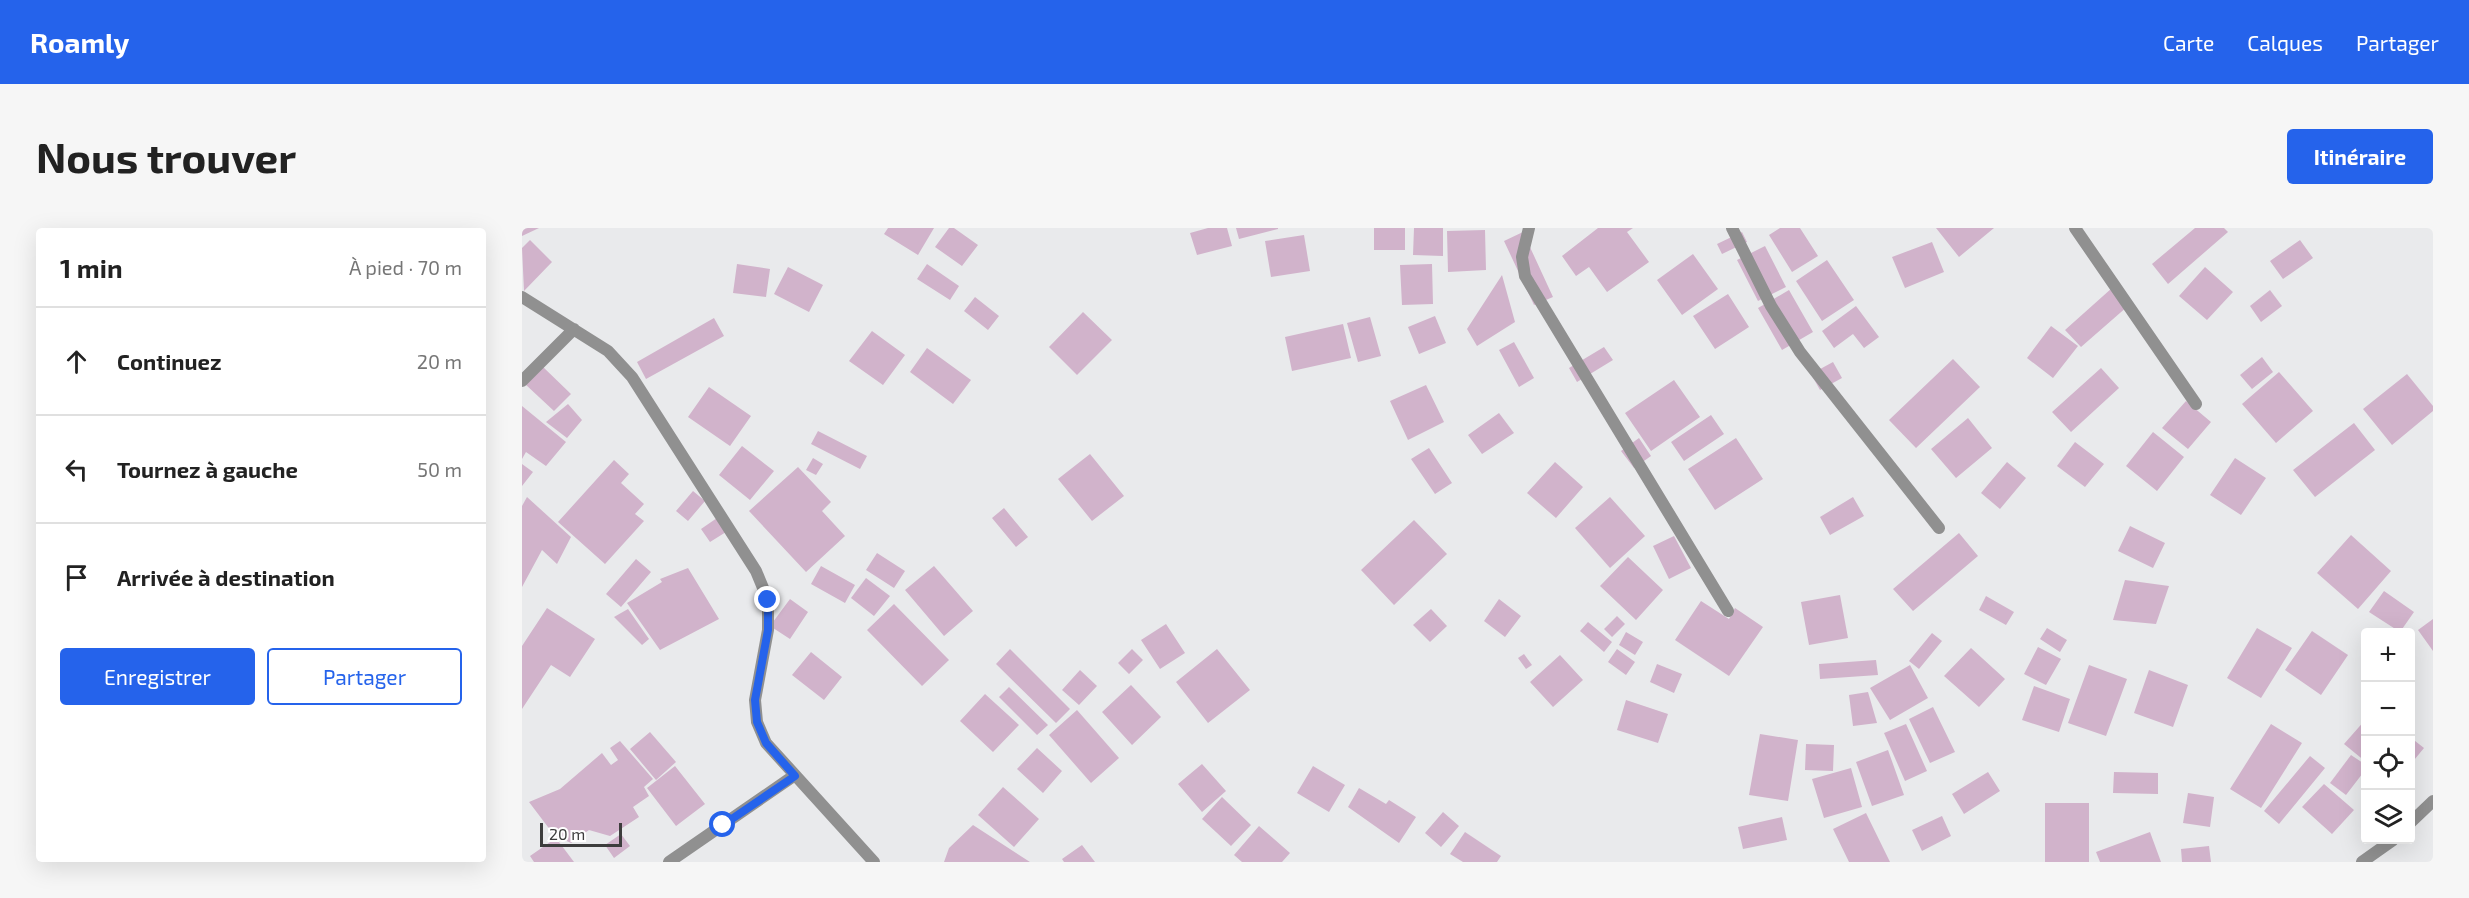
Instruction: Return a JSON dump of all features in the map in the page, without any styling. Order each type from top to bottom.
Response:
[{"type":"street","points":[[1529,228],[1522,256],[1526,276],[1728,611]]},
{"type":"street","points":[[1732,228],[1771,306],[1800,352],[1939,528]]},
{"type":"street","points":[[2075,228],[2196,404]]},
{"type":"street","points":[[522,297],[608,351],[632,377],[756,571],[768,600],[768,630],[755,700],[757,722],[766,743],[874,862]]},
{"type":"street","points":[[522,381],[574,329]]},
{"type":"street","points":[[669,862],[795,776]]},
{"type":"street","points":[[2415,818],[2433,801]]},
{"type":"street","points":[[2362,862],[2387,844]]},
{"type":"building","points":[[522,228],[539,228],[522,236]]},
{"type":"building","points":[[888,228],[934,228],[918,255],[884,234]]},
{"type":"building","points":[[949,228],[954,228],[978,245],[962,266],[935,247]]},
{"type":"building","points":[[1208,228],[1227,228],[1232,246],[1197,255],[1190,233]]},
{"type":"building","points":[[1236,228],[1278,228],[1278,229],[1239,239]]},
{"type":"building","points":[[1374,228],[1405,228],[1405,250],[1374,250]]},
{"type":"building","points":[[1414,228],[1443,228],[1443,256],[1413,255]]},
{"type":"building","points":[[1598,228],[1633,228],[1627,232],[1649,262],[1607,292],[1589,267],[1576,276],[1562,256]]},
{"type":"building","points":[[1780,228],[1800,228],[1818,256],[1792,272],[1769,235]]},
{"type":"building","points":[[1936,228],[1994,228],[1959,257]]},
{"type":"building","points":[[2195,228],[2224,228],[2228,232],[2168,284],[2152,264]]},
{"type":"building","points":[[1485,230],[1486,270],[1448,272],[1447,231]]},
{"type":"building","points":[[1523,232],[1553,297],[1534,305],[1504,241]]},
{"type":"building","points":[[1742,232],[1747,242],[1722,254],[1717,244]]},
{"type":"building","points":[[1304,235],[1310,271],[1271,277],[1265,241]]},
{"type":"building","points":[[530,240],[552,262],[524,291],[522,248]]},
{"type":"building","points":[[2300,240],[2313,258],[2283,279],[2270,261]]},
{"type":"building","points":[[1932,242],[1944,272],[1905,288],[1892,257]]},
{"type":"building","points":[[1765,246],[1786,287],[1758,301],[1737,260]]},
{"type":"building","points":[[1693,254],[1718,289],[1682,315],[1657,280]]},
{"type":"building","points":[[1827,260],[1854,300],[1822,321],[1796,281]]},
{"type":"building","points":[[737,264],[770,269],[766,297],[733,293]]},
{"type":"building","points":[[927,264],[959,286],[950,300],[917,279]]},
{"type":"building","points":[[1432,264],[1433,304],[1402,305],[1400,265]]},
{"type":"building","points":[[788,267],[823,285],[809,312],[774,294]]},
{"type":"building","points":[[2205,267],[2233,292],[2207,320],[2179,296]]},
{"type":"building","points":[[1502,275],[1515,322],[1477,346],[1467,329]]},
{"type":"building","points":[[2112,288],[2128,306],[2081,347],[2065,330]]},
{"type":"building","points":[[1789,290],[1813,332],[1782,350],[1758,308]]},
{"type":"building","points":[[2270,290],[2282,306],[2261,322],[2250,306]]},
{"type":"building","points":[[1728,294],[1749,327],[1715,349],[1693,316]]},
{"type":"building","points":[[975,297],[999,316],[988,330],[964,311]]},
{"type":"building","points":[[1856,306],[1879,337],[1864,348],[1853,334],[1834,348],[1822,331]]},
{"type":"building","points":[[1083,312],[1112,340],[1077,375],[1049,347]]},
{"type":"building","points":[[1435,316],[1446,343],[1419,354],[1408,327]]},
{"type":"building","points":[[1370,317],[1381,356],[1358,362],[1347,323]]},
{"type":"building","points":[[714,318],[724,336],[646,379],[637,362]]},
{"type":"building","points":[[1343,324],[1351,358],[1292,371],[1285,337]]},
{"type":"building","points":[[2051,326],[2078,346],[2053,378],[2027,358]]},
{"type":"building","points":[[872,331],[905,355],[883,385],[849,361]]},
{"type":"building","points":[[1514,342],[1534,378],[1519,387],[1499,350]]},
{"type":"building","points":[[1604,347],[1613,360],[1577,382],[1569,368]]},
{"type":"building","points":[[927,348],[971,380],[953,404],[910,372]]},
{"type":"building","points":[[2262,357],[2273,372],[2252,389],[2240,375]]},
{"type":"building","points":[[1953,359],[1980,387],[1916,448],[1889,420]]},
{"type":"building","points":[[1833,362],[1842,378],[1820,390],[1811,374]]},
{"type":"building","points":[[542,366],[571,394],[554,411],[525,384]]},
{"type":"building","points":[[2101,368],[2119,388],[2071,432],[2052,412]]},
{"type":"building","points":[[2279,372],[2313,411],[2276,443],[2242,404]]},
{"type":"building","points":[[2407,374],[2433,406],[2433,411],[2392,445],[2363,409]]},
{"type":"building","points":[[1674,380],[1700,417],[1651,451],[1625,413]]},
{"type":"building","points":[[1426,385],[1444,422],[1408,440],[1390,401]]},
{"type":"building","points":[[709,387],[751,416],[730,446],[688,417]]},
{"type":"building","points":[[2186,401],[2211,422],[2188,449],[2162,428]]},
{"type":"building","points":[[568,404],[582,420],[567,438],[546,422]]},
{"type":"building","points":[[522,406],[566,442],[546,466],[526,452],[522,459]]},
{"type":"building","points":[[1499,413],[1514,433],[1482,454],[1468,435]]},
{"type":"building","points":[[1711,415],[1724,434],[1684,461],[1671,442]]},
{"type":"building","points":[[1968,418],[1992,448],[1956,478],[1931,449]]},
{"type":"building","points":[[2354,423],[2375,450],[2315,497],[2293,470]]},
{"type":"building","points":[[818,431],[867,456],[860,469],[811,444]]},
{"type":"building","points":[[2153,432],[2184,457],[2157,491],[2126,466]]},
{"type":"building","points":[[1639,438],[1651,456],[1634,468],[1621,451]]},
{"type":"building","points":[[1736,438],[1763,479],[1715,510],[1688,469]]},
{"type":"building","points":[[2075,442],[2104,464],[2085,487],[2057,466]]},
{"type":"building","points":[[742,446],[774,471],[750,500],[719,475]]},
{"type":"building","points":[[1429,448],[1452,483],[1435,494],[1411,459]]},
{"type":"building","points":[[1090,454],[1124,496],[1092,521],[1058,479]]},
{"type":"building","points":[[813,458],[823,464],[816,475],[806,470]]},
{"type":"building","points":[[2235,458],[2266,478],[2241,515],[2210,495]]},
{"type":"building","points":[[614,460],[629,474],[621,483],[644,504],[635,514],[644,521],[605,564],[558,522]]},
{"type":"building","points":[[1555,462],[1583,487],[1556,518],[1527,493]]},
{"type":"building","points":[[2007,462],[2026,478],[2000,509],[1981,493]]},
{"type":"building","points":[[522,464],[533,472],[522,486]]},
{"type":"building","points":[[798,467],[831,502],[822,511],[845,536],[806,572],[749,511]]},
{"type":"building","points":[[693,491],[705,501],[688,521],[676,511]]},
{"type":"building","points":[[527,497],[571,537],[557,564],[542,550],[522,587],[522,506]]},
{"type":"building","points":[[1610,497],[1645,536],[1610,568],[1575,528]]},
{"type":"building","points":[[1853,497],[1864,516],[1830,535],[1820,517]]},
{"type":"building","points":[[1004,508],[1028,537],[1016,547],[992,518]]},
{"type":"building","points":[[717,518],[726,532],[710,542],[701,529]]},
{"type":"building","points":[[1414,520],[1447,554],[1394,605],[1361,570]]},
{"type":"building","points":[[2130,526],[2165,543],[2153,568],[2118,551]]},
{"type":"building","points":[[1959,533],[1978,556],[1913,611],[1893,589]]},
{"type":"building","points":[[2351,535],[2391,571],[2358,609],[2317,573]]},
{"type":"building","points":[[1674,536],[1691,568],[1669,579],[1653,546]]},
{"type":"building","points":[[877,553],[905,571],[894,588],[866,570]]},
{"type":"building","points":[[1628,557],[1663,590],[1636,620],[1600,586]]},
{"type":"building","points":[[636,559],[651,572],[621,607],[606,594]]},
{"type":"building","points":[[821,566],[855,585],[845,603],[811,584]]},
{"type":"building","points":[[934,566],[973,611],[944,636],[905,590]]},
{"type":"building","points":[[688,568],[719,619],[660,650],[627,603],[662,582],[660,579]]},
{"type":"building","points":[[866,578],[890,596],[874,616],[851,598]]},
{"type":"building","points":[[2125,580],[2169,586],[2156,624],[2113,620]]},
{"type":"building","points":[[2384,591],[2414,612],[2403,628],[2394,628],[2369,612]]},
{"type":"building","points":[[1840,595],[1848,638],[1809,645],[1801,602]]},
{"type":"building","points":[[1986,596],[2014,612],[2006,625],[1979,610]]},
{"type":"building","points":[[790,599],[808,612],[790,639],[770,626]]},
{"type":"building","points":[[1499,599],[1521,616],[1505,637],[1484,621]]},
{"type":"building","points":[[1701,601],[1729,619],[1735,608],[1763,627],[1729,676],[1675,640]]},
{"type":"building","points":[[894,604],[949,660],[922,686],[867,630]]},
{"type":"building","points":[[547,608],[595,639],[570,677],[551,665],[522,709],[522,646]]},
{"type":"building","points":[[628,609],[649,639],[642,645],[614,617]]},
{"type":"building","points":[[1431,609],[1447,626],[1430,642],[1413,625]]},
{"type":"building","points":[[1617,616],[1625,624],[1612,637],[1604,629]]},
{"type":"building","points":[[2433,619],[2433,651],[2418,630]]},
{"type":"building","points":[[1588,622],[1612,642],[1604,652],[1580,631]]},
{"type":"building","points":[[1166,624],[1185,653],[1160,669],[1141,640]]},
{"type":"building","points":[[2047,628],[2067,640],[2060,652],[2040,639]]},
{"type":"building","points":[[2257,628],[2292,648],[2261,698],[2227,678]]},
{"type":"building","points":[[2312,631],[2348,655],[2321,695],[2285,670]]},
{"type":"building","points":[[1626,632],[1643,642],[1635,655],[1619,645]]},
{"type":"building","points":[[1932,633],[1942,641],[1919,669],[1909,661]]},
{"type":"building","points":[[2038,647],[2061,659],[2046,685],[2024,674]]},
{"type":"building","points":[[1971,648],[2005,679],[1979,707],[1944,676]]},
{"type":"building","points":[[1010,649],[1070,709],[1056,723],[996,664]]},
{"type":"building","points":[[1132,649],[1143,660],[1129,674],[1118,663]]},
{"type":"building","points":[[1217,649],[1250,690],[1208,723],[1176,682]]},
{"type":"building","points":[[1617,649],[1635,662],[1626,675],[1608,662]]},
{"type":"building","points":[[811,652],[842,677],[824,700],[792,675]]},
{"type":"building","points":[[1524,654],[1532,665],[1526,669],[1518,658]]},
{"type":"building","points":[[1560,655],[1583,680],[1553,707],[1530,682]]},
{"type":"building","points":[[1876,660],[1878,675],[1820,679],[1819,664]]},
{"type":"building","points":[[1657,664],[1682,674],[1674,693],[1650,682]]},
{"type":"building","points":[[1910,665],[1928,698],[1890,720],[1870,688]]},
{"type":"building","points":[[2089,665],[2127,679],[2106,736],[2068,723]]},
{"type":"building","points":[[1080,670],[1097,686],[1079,705],[1062,690]]},
{"type":"building","points":[[2149,670],[2188,685],[2173,727],[2134,713]]},
{"type":"building","points":[[1131,685],[1161,717],[1132,745],[1102,712]]},
{"type":"building","points":[[2034,686],[2070,699],[2059,732],[2022,720]]},
{"type":"building","points":[[1009,687],[1048,725],[1037,735],[999,697]]},
{"type":"building","points":[[1868,692],[1877,723],[1853,726],[1849,695]]},
{"type":"building","points":[[985,694],[1019,725],[993,752],[960,721]]},
{"type":"building","points":[[1626,700],[1668,714],[1658,743],[1617,730]]},
{"type":"building","points":[[1933,707],[1955,752],[1930,763],[1909,719]]},
{"type":"building","points":[[1077,710],[1119,758],[1091,783],[1049,735]]},
{"type":"building","points":[[1906,724],[1927,771],[1905,781],[1884,733]]},
{"type":"building","points":[[2271,724],[2302,743],[2261,808],[2230,789]]},
{"type":"building","points":[[2361,725],[2361,758],[2344,744]]},
{"type":"building","points":[[650,732],[676,762],[656,780],[630,749]]},
{"type":"building","points":[[1760,734],[1798,740],[1788,801],[1749,795]]},
{"type":"building","points":[[620,741],[653,779],[644,787],[649,796],[633,807],[639,817],[610,836],[589,830],[571,843],[554,835],[529,802],[560,789],[602,753],[611,765],[618,760],[610,748]]},
{"type":"building","points":[[2415,741],[2424,748],[2415,759]]},
{"type":"building","points":[[1806,744],[1834,745],[1833,771],[1805,770]]},
{"type":"building","points":[[1037,748],[1062,771],[1043,793],[1017,769]]},
{"type":"building","points":[[1888,750],[1904,795],[1872,806],[1856,762]]},
{"type":"building","points":[[2351,755],[2361,762],[2361,776],[2346,795],[2330,783]]},
{"type":"building","points":[[2310,756],[2325,768],[2279,824],[2264,811]]},
{"type":"building","points":[[1202,764],[1226,791],[1202,812],[1178,784]]},
{"type":"building","points":[[675,766],[705,804],[676,826],[647,788]]},
{"type":"building","points":[[1313,766],[1345,785],[1329,812],[1297,793]]},
{"type":"building","points":[[1851,768],[1862,807],[1824,818],[1812,779]]},
{"type":"building","points":[[1988,772],[2000,791],[1964,814],[1952,794]]},
{"type":"building","points":[[2114,772],[2158,773],[2158,794],[2113,793]]},
{"type":"building","points":[[2324,784],[2354,810],[2332,834],[2302,807]]},
{"type":"building","points":[[1003,787],[1039,819],[1014,847],[978,815]]},
{"type":"building","points":[[1359,788],[1386,804],[1389,800],[1416,817],[1399,843],[1348,807]]},
{"type":"building","points":[[2188,793],[2214,797],[2210,827],[2183,823]]},
{"type":"building","points":[[1222,797],[1251,825],[1231,846],[1202,819]]},
{"type":"building","points":[[2045,803],[2089,803],[2089,862],[2045,862]]},
{"type":"building","points":[[1443,812],[1459,826],[1441,847],[1425,833]]},
{"type":"building","points":[[1866,813],[1890,862],[1849,862],[1833,829]]},
{"type":"building","points":[[1942,816],[1951,836],[1922,851],[1912,830]]},
{"type":"building","points":[[1782,817],[1787,840],[1743,849],[1738,827]]},
{"type":"building","points":[[973,825],[1030,862],[944,862],[949,848]]},
{"type":"building","points":[[1259,826],[1290,853],[1282,862],[1242,862],[1234,855]]},
{"type":"building","points":[[1465,832],[1501,856],[1497,862],[1463,862],[1450,854]]},
{"type":"building","points":[[2150,832],[2161,862],[2100,862],[2096,852]]},
{"type":"building","points":[[621,834],[630,846],[614,858],[605,845]]},
{"type":"building","points":[[556,838],[574,862],[534,862],[530,856]]},
{"type":"building","points":[[1082,845],[1095,862],[1064,862],[1062,859]]},
{"type":"building","points":[[2209,846],[2211,862],[2182,862],[2181,849]]},
{"type":"route","points":[[723,825],[795,776],[766,743],[757,722],[755,700],[768,630],[768,600]]}]
